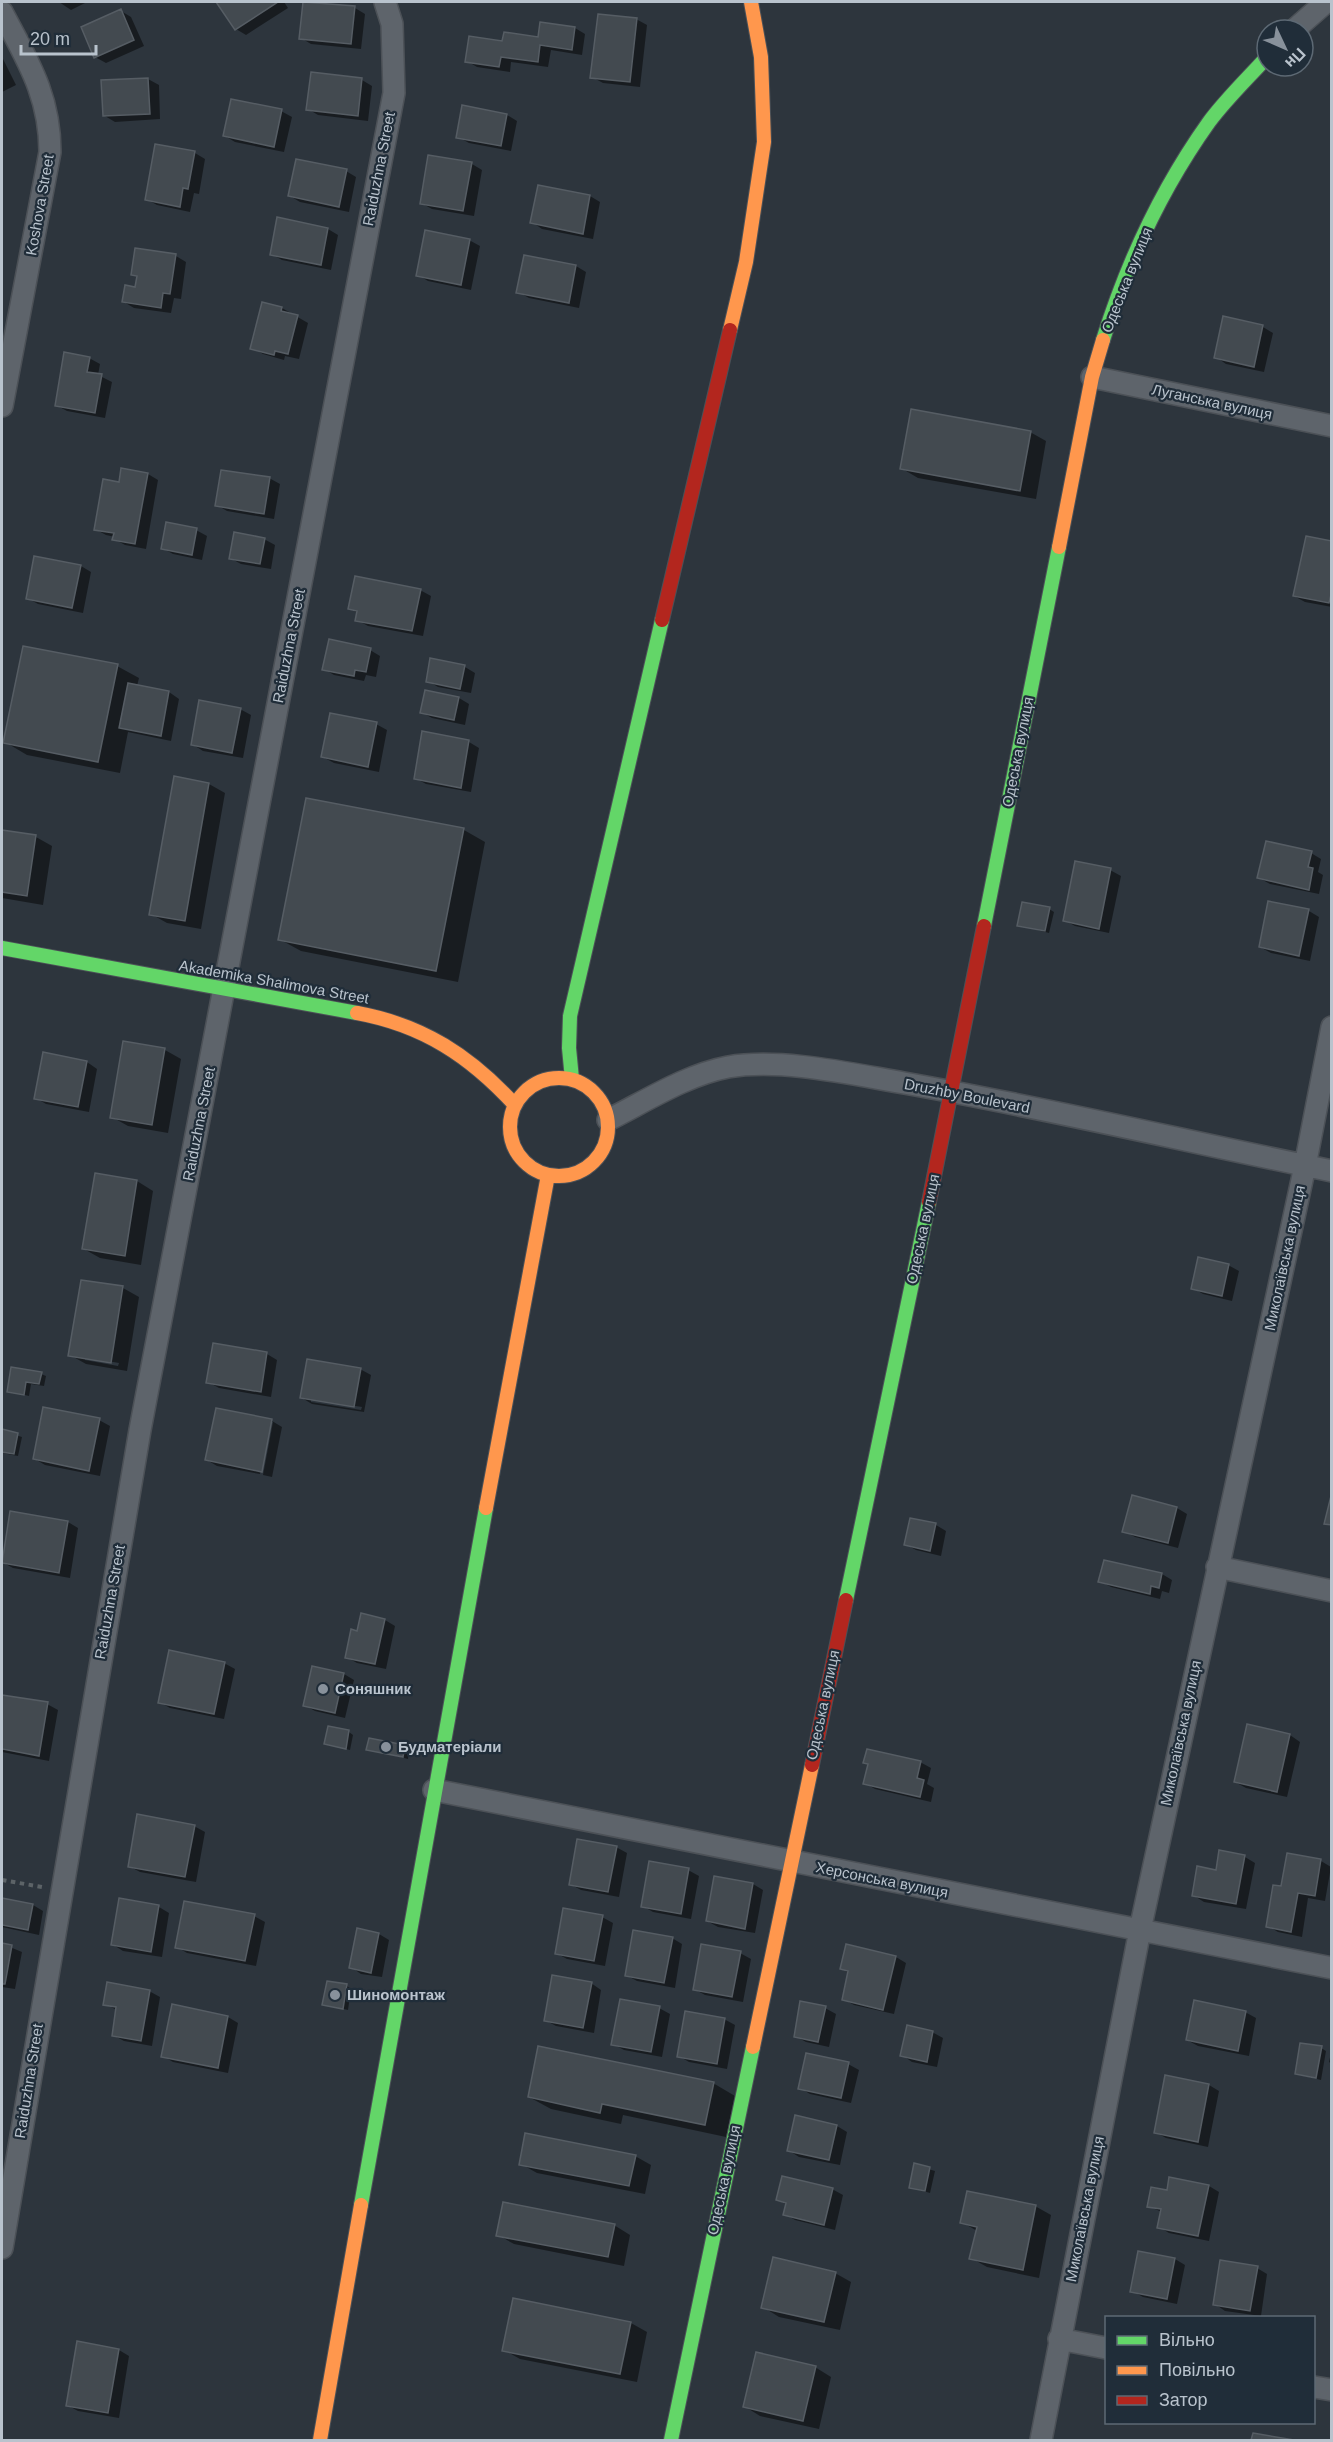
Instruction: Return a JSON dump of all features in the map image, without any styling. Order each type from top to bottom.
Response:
[{"type":"street","name":"Raiduzhna Street","points":[[2,2248],[140,1430],[394,93],[392,24],[385,2]]},
{"type":"street","points":[[1308,18],[1326,2]]},
{"type":"street","points":[[572,1079],[568,1048],[570,1016],[746,262],[764,142],[761,57],[752,5]]},
{"type":"street","name":"Koshova Street","points":[[2,12],[33,72],[46,106],[50,126],[50,152],[2,405]]},
{"type":"street","name":"Одеська вулиця","points":[[671,2440],[952,1091],[1092,377],[1113,308],[1159,201],[1210,121],[1255,70]]},
{"type":"street","name":"Луганська вулиця","points":[[1092,377],[1332,426]]},
{"type":"street","name":"Akademika Shalimova Street","points":[[2,948],[373,1016],[409,1028],[446,1045],[481,1070],[515,1105]]},
{"type":"street","name":"Миколаївська вулиця","points":[[1041,2440],[1140,1930],[1216,1567],[1305,1166],[1332,1026]]},
{"type":"street","name":"Druzhby Boulevard","points":[[608,1120],[683,1083],[728,1067],[772,1065],[811,1067],[952,1091],[1332,1172]]},
{"type":"street","points":[[555,1077],[572,1079],[588,1086],[599,1098],[608,1120],[609,1130],[605,1146],[597,1160],[585,1170],[570,1176],[539,1173],[525,1164],[516,1152],[510,1137],[509,1121],[515,1105],[525,1091],[539,1082],[555,1077]]},
{"type":"street","points":[[320,2440],[434,1790],[548,1175]]},
{"type":"street","points":[[1216,1567],[1332,1591]]},
{"type":"street","name":"Херсонська вулиця","points":[[434,1790],[1332,1968]]},
{"type":"street","points":[[1059,2339],[1105,2348]]},
{"type":"street","points":[[1315,2387],[1332,2390]]},
{"type":"path","points":[[2,1880],[61,1890]]},
{"type":"building","points":[[216,2],[278,2],[235,30]]},
{"type":"building","points":[[303,2],[355,6],[351,44],[299,39]]},
{"type":"building","points":[[121,9],[134,40],[94,58],[81,27]]},
{"type":"building","points":[[598,14],[637,18],[630,82],[590,78]]},
{"type":"building","points":[[540,22],[575,27],[572,50],[540,45],[538,62],[501,57],[499,67],[465,62],[469,36],[502,41],[504,32],[538,37]]},
{"type":"building","points":[[311,72],[362,78],[358,116],[306,110]]},
{"type":"building","points":[[148,78],[150,114],[103,116],[101,80]]},
{"type":"building","points":[[231,99],[282,109],[274,147],[223,136]]},
{"type":"building","points":[[462,105],[507,114],[501,146],[456,138]]},
{"type":"building","points":[[155,144],[195,151],[188,189],[183,188],[180,207],[145,200]]},
{"type":"building","points":[[428,155],[472,162],[463,211],[420,204]]},
{"type":"building","points":[[296,159],[347,169],[339,207],[288,196]]},
{"type":"building","points":[[538,185],[590,195],[583,234],[530,223]]},
{"type":"building","points":[[277,217],[328,228],[321,265],[270,255]]},
{"type":"building","points":[[425,230],[470,239],[461,285],[416,276]]},
{"type":"building","points":[[135,248],[176,254],[170,294],[163,293],[161,308],[122,302],[125,285],[135,287],[137,276],[131,275]]},
{"type":"building","points":[[524,255],[576,265],[569,303],[516,293]]},
{"type":"building","points":[[262,302],[282,307],[281,311],[298,315],[288,354],[275,351],[274,355],[250,349]]},
{"type":"building","points":[[1223,316],[1263,325],[1254,367],[1214,358]]},
{"type":"building","points":[[64,352],[90,357],[87,372],[102,374],[95,413],[55,406]]},
{"type":"building","points":[[911,409],[1031,431],[1020,491],[900,469]]},
{"type":"building","points":[[121,468],[148,473],[135,544],[112,540],[114,533],[94,530],[103,479],[119,482]]},
{"type":"building","points":[[221,470],[270,477],[264,514],[215,506]]},
{"type":"building","points":[[166,522],[197,528],[192,555],[161,549]]},
{"type":"building","points":[[234,532],[265,538],[260,564],[229,559]]},
{"type":"building","points":[[1306,536],[1332,541],[1332,590],[1329,603],[1293,596]]},
{"type":"building","points":[[34,556],[81,565],[72,608],[26,599]]},
{"type":"building","points":[[355,576],[421,589],[412,631],[355,621],[357,611],[348,609]]},
{"type":"building","points":[[329,639],[371,648],[366,672],[355,670],[354,676],[322,670]]},
{"type":"building","points":[[23,646],[118,664],[98,762],[3,743]]},
{"type":"building","points":[[430,658],[465,665],[460,689],[426,682]]},
{"type":"building","points":[[128,683],[169,691],[161,736],[119,728]]},
{"type":"building","points":[[425,690],[459,697],[454,720],[420,713]]},
{"type":"building","points":[[199,700],[241,708],[232,753],[191,745]]},
{"type":"building","points":[[330,713],[377,722],[368,767],[321,757]]},
{"type":"building","points":[[422,731],[469,740],[461,788],[414,779]]},
{"type":"building","points":[[174,776],[209,783],[185,921],[149,915]]},
{"type":"building","points":[[306,798],[464,828],[436,971],[278,940]]},
{"type":"building","points":[[2,830],[36,835],[27,896],[2,892]]},
{"type":"building","points":[[1266,841],[1312,851],[1308,867],[1313,868],[1309,890],[1257,878]]},
{"type":"building","points":[[1075,861],[1111,868],[1099,929],[1063,921]]},
{"type":"building","points":[[1268,901],[1309,909],[1299,956],[1259,947]]},
{"type":"building","points":[[1022,902],[1050,907],[1045,931],[1017,926]]},
{"type":"building","points":[[123,1041],[165,1048],[152,1125],[110,1118]]},
{"type":"building","points":[[43,1052],[87,1061],[78,1107],[34,1099]]},
{"type":"building","points":[[95,1173],[137,1180],[125,1256],[82,1249]]},
{"type":"building","points":[[1198,1257],[1229,1264],[1222,1296],[1191,1289]]},
{"type":"building","points":[[81,1280],[123,1286],[111,1363],[68,1356]]},
{"type":"building","points":[[213,1343],[267,1352],[261,1392],[206,1383]]},
{"type":"building","points":[[307,1359],[361,1368],[354,1407],[300,1398]]},
{"type":"building","points":[[11,1367],[42,1372],[39,1384],[26,1382],[24,1395],[7,1392]]},
{"type":"building","points":[[43,1407],[100,1418],[89,1471],[33,1459]]},
{"type":"building","points":[[216,1408],[272,1419],[262,1472],[205,1460]]},
{"type":"building","points":[[2,1429],[18,1433],[14,1454],[2,1452]]},
{"type":"building","points":[[1332,1492],[1332,1525],[1324,1524]]},
{"type":"building","points":[[1132,1495],[1177,1507],[1168,1543],[1122,1532]]},
{"type":"building","points":[[10,1511],[68,1521],[59,1573],[2,1563]]},
{"type":"building","points":[[910,1518],[936,1523],[930,1551],[904,1545]]},
{"type":"building","points":[[1104,1560],[1162,1573],[1159,1588],[1151,1586],[1150,1594],[1098,1582]]},
{"type":"building","points":[[361,1613],[385,1619],[375,1664],[345,1658],[351,1629],[357,1631]]},
{"type":"building","points":[[169,1650],[225,1662],[214,1714],[158,1703]]},
{"type":"building","name":"Соняшник","points":[[312,1666],[344,1673],[335,1713],[303,1706]]},
{"type":"building","points":[[2,1695],[48,1702],[39,1756],[2,1749]]},
{"type":"building","points":[[1247,1724],[1290,1734],[1277,1792],[1234,1782]]},
{"type":"building","points":[[328,1726],[349,1730],[346,1749],[324,1744]]},
{"type":"building","name":"Будматеріали","points":[[369,1738],[405,1745],[403,1757],[366,1750]]},
{"type":"building","points":[[867,1749],[921,1761],[917,1778],[924,1780],[920,1797],[863,1784],[868,1764],[863,1763]]},
{"type":"building","points":[[137,1814],[195,1825],[185,1877],[128,1867]]},
{"type":"building","points":[[577,1839],[617,1846],[608,1892],[569,1885]]},
{"type":"building","points":[[1219,1850],[1245,1855],[1236,1904],[1192,1896],[1197,1866],[1216,1870]]},
{"type":"building","points":[[1287,1853],[1321,1859],[1315,1896],[1298,1893],[1291,1932],[1266,1927],[1273,1885],[1281,1886]]},
{"type":"building","points":[[649,1861],[689,1868],[681,1914],[641,1907]]},
{"type":"building","points":[[714,1876],[753,1883],[745,1929],[706,1921]]},
{"type":"building","points":[[2,1898],[33,1904],[28,1930],[2,1925]]},
{"type":"building","points":[[119,1898],[159,1905],[151,1952],[111,1945]]},
{"type":"building","points":[[184,1901],[255,1914],[245,1961],[175,1948]]},
{"type":"building","points":[[563,1908],[603,1915],[594,1961],[555,1954]]},
{"type":"building","points":[[357,1928],[379,1933],[371,1973],[349,1968]]},
{"type":"building","points":[[633,1930],[673,1937],[664,1983],[625,1976]]},
{"type":"building","points":[[2,1943],[12,1945],[5,1984],[2,1984]]},
{"type":"building","points":[[701,1944],[741,1951],[732,1997],[693,1990]]},
{"type":"building","points":[[846,1944],[896,1956],[883,2010],[842,2000],[848,1971],[840,1969]]},
{"type":"building","points":[[552,1975],[592,1982],[583,2028],[544,2021]]},
{"type":"building","name":"Шиномонтаж","points":[[327,1981],[347,1984],[343,2009],[322,2005]]},
{"type":"building","points":[[107,1982],[150,1990],[141,2041],[112,2036],[116,2007],[103,2005]]},
{"type":"building","points":[[620,1999],[660,2006],[651,2052],[611,2045]]},
{"type":"building","points":[[1194,2000],[1246,2011],[1238,2051],[1186,2040]]},
{"type":"building","points":[[800,2001],[826,2006],[818,2042],[794,2037]]},
{"type":"building","points":[[172,2004],[228,2016],[218,2068],[161,2057]]},
{"type":"building","points":[[685,2011],[725,2018],[717,2064],[677,2057]]},
{"type":"building","points":[[907,2025],[933,2031],[927,2062],[900,2056]]},
{"type":"building","points":[[1300,2043],[1322,2046],[1316,2078],[1295,2074]]},
{"type":"building","points":[[538,2046],[714,2082],[705,2125],[602,2104],[600,2113],[528,2097]]},
{"type":"building","points":[[806,2053],[849,2062],[841,2098],[798,2089]]},
{"type":"building","points":[[1165,2075],[1209,2084],[1198,2142],[1154,2133]]},
{"type":"building","points":[[795,2115],[837,2125],[829,2160],[787,2151]]},
{"type":"building","points":[[525,2133],[636,2155],[629,2186],[519,2165]]},
{"type":"building","points":[[914,2163],[930,2167],[925,2191],[909,2188]]},
{"type":"building","points":[[782,2176],[833,2188],[824,2225],[783,2215],[786,2203],[776,2200]]},
{"type":"building","points":[[1169,2177],[1209,2185],[1198,2236],[1157,2228],[1161,2209],[1147,2207],[1151,2187],[1167,2190]]},
{"type":"building","points":[[967,2191],[1036,2205],[1023,2270],[969,2259],[977,2227],[960,2223]]},
{"type":"building","points":[[503,2202],[615,2224],[608,2257],[496,2236]]},
{"type":"building","points":[[1138,2251],[1175,2258],[1167,2299],[1130,2292]]},
{"type":"building","points":[[773,2257],[836,2272],[824,2322],[761,2308]]},
{"type":"building","points":[[1220,2260],[1258,2266],[1250,2311],[1213,2305]]},
{"type":"building","points":[[513,2298],[631,2322],[620,2374],[502,2351]]},
{"type":"building","points":[[77,2341],[119,2349],[108,2413],[66,2406]]},
{"type":"building","points":[[756,2352],[816,2366],[803,2421],[743,2407]]},
{"type":"building","points":[[1253,2433],[1294,2440],[1251,2440]]},
{"type":"traffic: fast","points":[[1103,340],[1123,283],[1147,227],[1176,173],[1209,122],[1255,70]]},
{"type":"traffic: fast","points":[[984,926],[1059,547]]},
{"type":"traffic: fast","points":[[572,1079],[569,1048],[570,1016],[662,620]]},
{"type":"traffic: fast","points":[[2,948],[357,1013]]},
{"type":"traffic: fast","points":[[846,1600],[929,1202]]},
{"type":"traffic: fast","points":[[361,2205],[486,1508]]},
{"type":"traffic: fast","points":[[671,2440],[753,2047]]},
{"type":"traffic: slow","points":[[730,330],[746,262],[764,142],[761,57],[751,2]]},
{"type":"traffic: slow","points":[[1059,547],[1092,377],[1103,340]]},
{"type":"traffic: slow","points":[[357,1013],[403,1026],[444,1045],[481,1072],[515,1105]]},
{"type":"traffic: slow","points":[[559,1078],[578,1081],[594,1092],[605,1108],[608,1127],[605,1146],[594,1162],[578,1173],[559,1176],[540,1173],[524,1162],[513,1146],[510,1127],[513,1108],[524,1092],[540,1081],[559,1078]]},
{"type":"traffic: slow","points":[[486,1508],[548,1175]]},
{"type":"traffic: slow","points":[[753,2047],[812,1765]]},
{"type":"traffic: slow","points":[[320,2440],[361,2205]]},
{"type":"traffic: jam","points":[[662,620],[730,330]]},
{"type":"traffic: jam","points":[[929,1202],[984,926]]},
{"type":"traffic: jam","points":[[812,1765],[846,1600]]},
{"type":"place","name":"Соняшник","points":[[323,1689]]},
{"type":"place","name":"Будматеріали","points":[[386,1747]]},
{"type":"place","name":"Шиномонтаж","points":[[335,1995]]}]
